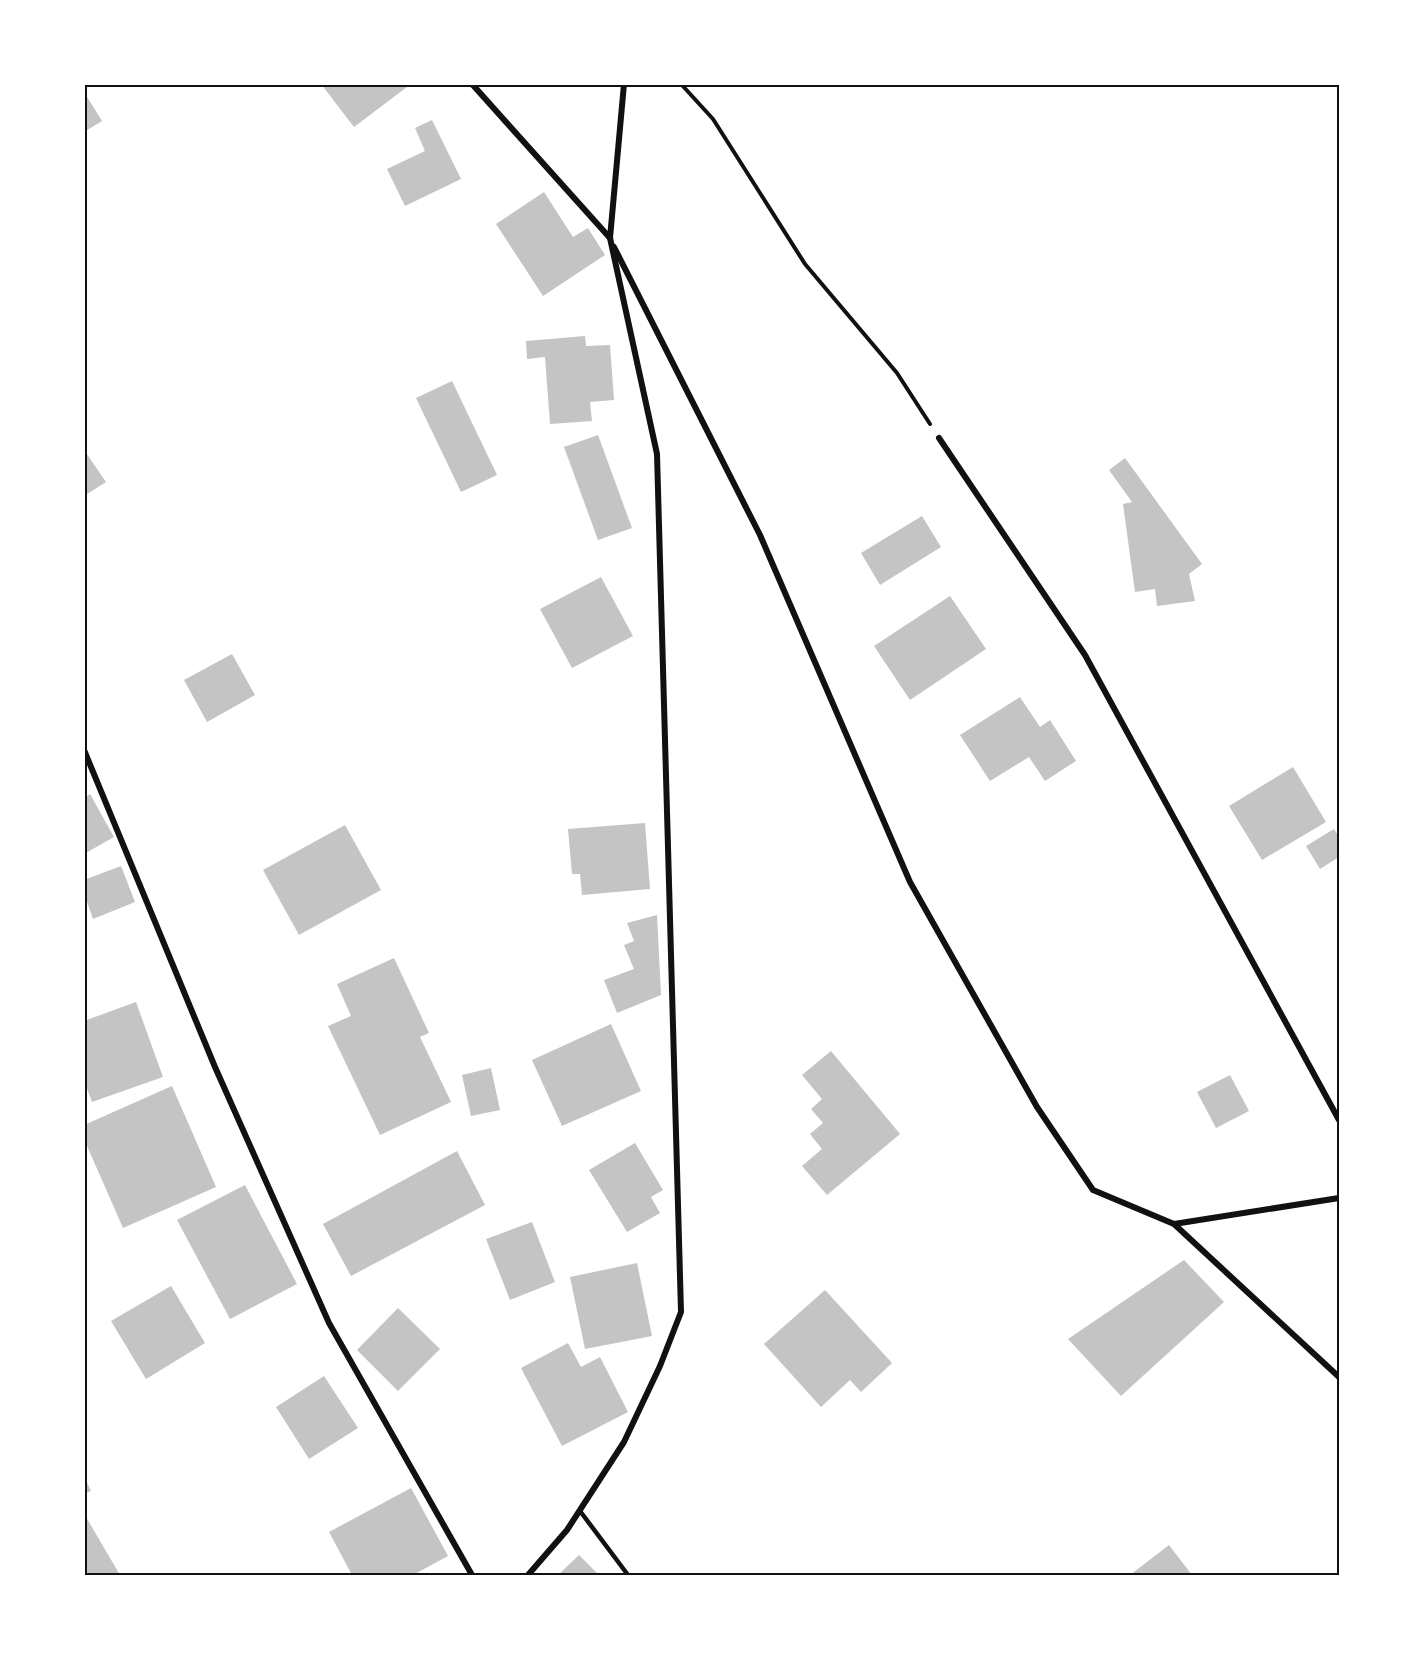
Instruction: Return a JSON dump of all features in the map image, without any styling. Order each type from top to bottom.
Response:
[{"type":"street","points":[[472,84],[610,238],[760,535],[910,882],[1036,1107],[1093,1190],[1174,1224],[1339,1377]]},
{"type":"street","points":[[528,1575],[567,1530],[624,1442],[660,1366],[681,1312],[657,454],[610,238],[624,84]]},
{"type":"street","points":[[939,438],[1085,655],[1339,1120]]},
{"type":"street","points":[[84,750],[215,1067],[329,1323],[472,1575]]},
{"type":"street","points":[[1174,1224],[1339,1198]]},
{"type":"lane","points":[[580,1510],[628,1575]]},
{"type":"path","points":[[681,84],[713,119],[805,264],[897,373],[939,438]]},
{"type":"building","points":[[321,84],[411,84],[354,127]]},
{"type":"building","points":[[84,92],[102,121],[84,132]]},
{"type":"building","points":[[432,120],[461,179],[405,206],[387,169],[425,151],[415,128]]},
{"type":"building","points":[[544,192],[573,237],[588,228],[605,255],[543,296],[496,224]]},
{"type":"building","points":[[585,336],[586,346],[610,345],[614,400],[590,402],[592,421],[550,424],[545,357],[527,359],[526,341]]},
{"type":"building","points":[[452,381],[497,475],[461,492],[416,398]]},
{"type":"building","points":[[598,435],[632,528],[598,540],[564,447]]},
{"type":"building","points":[[84,450],[106,482],[84,496]]},
{"type":"building","points":[[1125,458],[1202,564],[1189,574],[1195,601],[1157,606],[1155,589],[1135,592],[1123,504],[1132,502],[1109,470]]},
{"type":"building","points":[[922,516],[941,547],[880,585],[861,553]]},
{"type":"building","points":[[601,577],[633,636],[572,668],[540,609]]},
{"type":"building","points":[[950,596],[986,649],[910,700],[874,646]]},
{"type":"building","points":[[232,654],[255,695],[207,722],[184,680]]},
{"type":"building","points":[[1020,697],[1040,727],[1050,720],[1076,761],[1045,781],[1029,757],[990,781],[960,735]]},
{"type":"building","points":[[1293,767],[1326,822],[1262,860],[1229,806]]},
{"type":"building","points":[[90,794],[114,837],[84,854],[84,798]]},
{"type":"building","points":[[645,823],[650,889],[582,895],[580,874],[572,874],[568,829]]},
{"type":"building","points":[[345,825],[381,890],[299,935],[263,870]]},
{"type":"building","points":[[1334,829],[1339,837],[1339,857],[1320,869],[1306,846]]},
{"type":"building","points":[[121,866],[135,902],[93,919],[84,893],[84,880]]},
{"type":"building","points":[[657,915],[661,995],[617,1013],[604,980],[634,969],[624,945],[634,941],[627,923]]},
{"type":"building","points":[[394,958],[429,1033],[420,1037],[451,1102],[380,1135],[328,1026],[351,1016],[337,984]]},
{"type":"building","points":[[136,1002],[163,1077],[92,1102],[84,1080],[84,1021]]},
{"type":"building","points":[[611,1024],[641,1091],[562,1126],[532,1060]]},
{"type":"building","points":[[831,1051],[900,1134],[827,1195],[802,1166],[822,1149],[810,1134],[823,1123],[811,1109],[822,1099],[802,1075]]},
{"type":"building","points":[[491,1068],[500,1110],[471,1116],[462,1075]]},
{"type":"building","points":[[1230,1075],[1249,1111],[1216,1128],[1197,1092]]},
{"type":"building","points":[[172,1086],[216,1187],[123,1228],[84,1139],[84,1125]]},
{"type":"building","points":[[635,1143],[663,1190],[651,1197],[660,1213],[627,1232],[589,1170]]},
{"type":"building","points":[[457,1151],[485,1205],[351,1276],[323,1224]]},
{"type":"building","points":[[245,1185],[297,1284],[230,1319],[177,1220]]},
{"type":"building","points":[[532,1222],[555,1282],[510,1300],[486,1239]]},
{"type":"building","points":[[1184,1260],[1224,1302],[1121,1396],[1068,1339]]},
{"type":"building","points":[[637,1263],[652,1336],[585,1349],[570,1277]]},
{"type":"building","points":[[171,1286],[205,1343],[146,1379],[111,1321]]},
{"type":"building","points":[[825,1290],[892,1363],[861,1392],[850,1380],[821,1407],[764,1344]]},
{"type":"building","points":[[398,1308],[440,1349],[398,1391],[357,1350]]},
{"type":"building","points":[[568,1343],[581,1367],[600,1357],[628,1412],[562,1446],[521,1368]]},
{"type":"building","points":[[324,1376],[358,1428],[309,1459],[276,1407]]},
{"type":"building","points":[[84,1476],[91,1491],[84,1494]]},
{"type":"building","points":[[411,1488],[448,1556],[413,1575],[352,1575],[329,1532]]},
{"type":"building","points":[[86,1517],[120,1575],[84,1575],[84,1518]]},
{"type":"building","points":[[1169,1545],[1192,1575],[1130,1575]]},
{"type":"building","points":[[579,1555],[599,1575],[558,1575]]}]
